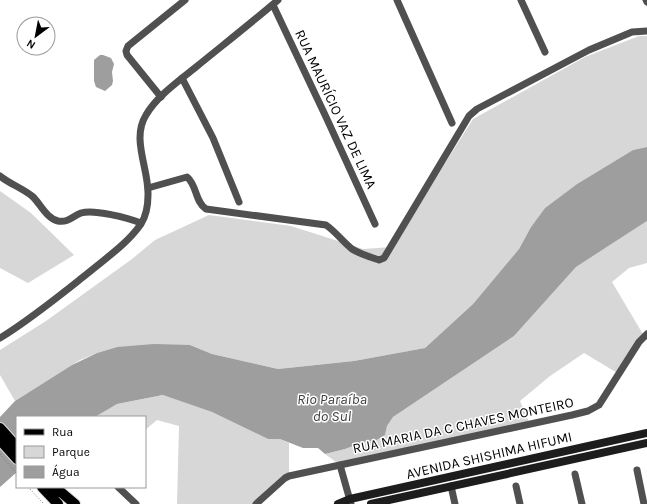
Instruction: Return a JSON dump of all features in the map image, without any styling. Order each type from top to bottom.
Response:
[{"type":"main road","points":[[0,428],[16,447]]},
{"type":"main road","points":[[0,440],[16,458]]},
{"type":"main road","points":[[43,488],[58,504]]},
{"type":"main road","points":[[53,489],[68,504]]},
{"type":"main road","points":[[53,489],[75,504]]},
{"type":"street","points":[[161,97],[127,55],[126,51],[128,46],[185,0]]},
{"type":"street","points":[[398,0],[452,123]]},
{"type":"street","points":[[521,0],[544,52]]},
{"type":"street","points":[[0,338],[41,311],[114,252],[130,237],[141,223],[146,212],[148,197],[140,134],[145,116],[150,108],[182,78],[275,2]]},
{"type":"street","name":"RUA MAURÍCIO VAZ DE LIMA","points":[[275,2],[374,224]]},
{"type":"street","points":[[148,188],[187,177],[192,181],[201,206],[206,210],[326,225],[351,248],[379,260],[384,258],[469,116],[477,109],[588,50],[632,32],[647,31]]},
{"type":"street","points":[[182,78],[212,138],[239,202]]},
{"type":"street","points":[[0,176],[31,196],[50,217],[59,221],[69,220],[80,213],[92,212],[129,218],[141,223]]},
{"type":"street","name":"RUA MARIA DA C CHAVES MONTEIRO","points":[[256,504],[289,476],[583,413],[594,409],[639,342],[647,334]]},
{"type":"street","name":"AVENIDA SHISHIMA HIFUMI","points":[[338,504],[647,433]]},
{"type":"street","name":"AVENIDA SHISHIMA HIFUMI","points":[[371,504],[647,443]]},
{"type":"street","points":[[340,465],[351,502]]},
{"type":"street","points":[[637,470],[644,504]]},
{"type":"street","points":[[575,474],[582,504]]},
{"type":"street","points":[[451,486],[455,504]]},
{"type":"street","points":[[516,486],[520,504]]},
{"type":"street","points":[[119,488],[136,504]]},
{"type":"path","points":[[0,454],[16,473]]},
{"type":"path","points":[[29,488],[44,504]]},
{"type":"green space","points":[[639,36],[647,36],[647,147],[633,150],[577,184],[545,208],[531,227],[519,249],[473,304],[425,348],[354,361],[278,369],[212,354],[190,345],[117,347],[80,360],[15,401],[0,375],[0,350],[46,321],[132,259],[155,240],[209,215],[291,226],[363,249],[392,247],[473,119],[585,57]]},
{"type":"green space","points":[[0,191],[31,213],[74,255],[28,283],[0,268]]},
{"type":"green space","points":[[647,221],[647,263],[629,268],[612,282],[644,336],[619,374],[584,353],[550,376],[520,401],[530,424],[340,465],[325,454],[364,442],[375,441],[385,435],[387,426],[393,417],[514,336],[576,267]]},
{"type":"green space","points":[[164,395],[212,412],[268,439],[280,439],[289,443],[289,476],[256,504],[177,504],[179,426],[157,420],[146,429],[146,416],[97,416],[117,404]]},
{"type":"water","points":[[100,55],[111,58],[114,64],[112,72],[112,85],[105,91],[96,87],[94,81],[94,60]]},
{"type":"water","name":"Rio Paraíba do Sul","points":[[647,147],[647,221],[576,267],[514,336],[393,417],[387,426],[385,435],[375,441],[364,442],[325,454],[318,448],[303,448],[280,439],[268,439],[212,412],[163,395],[117,404],[97,416],[16,416],[16,473],[0,487],[0,417],[15,401],[72,365],[97,353],[117,347],[154,344],[190,345],[212,354],[278,369],[354,361],[425,348],[473,304],[519,249],[531,227],[545,208],[577,184],[633,150]]}]
